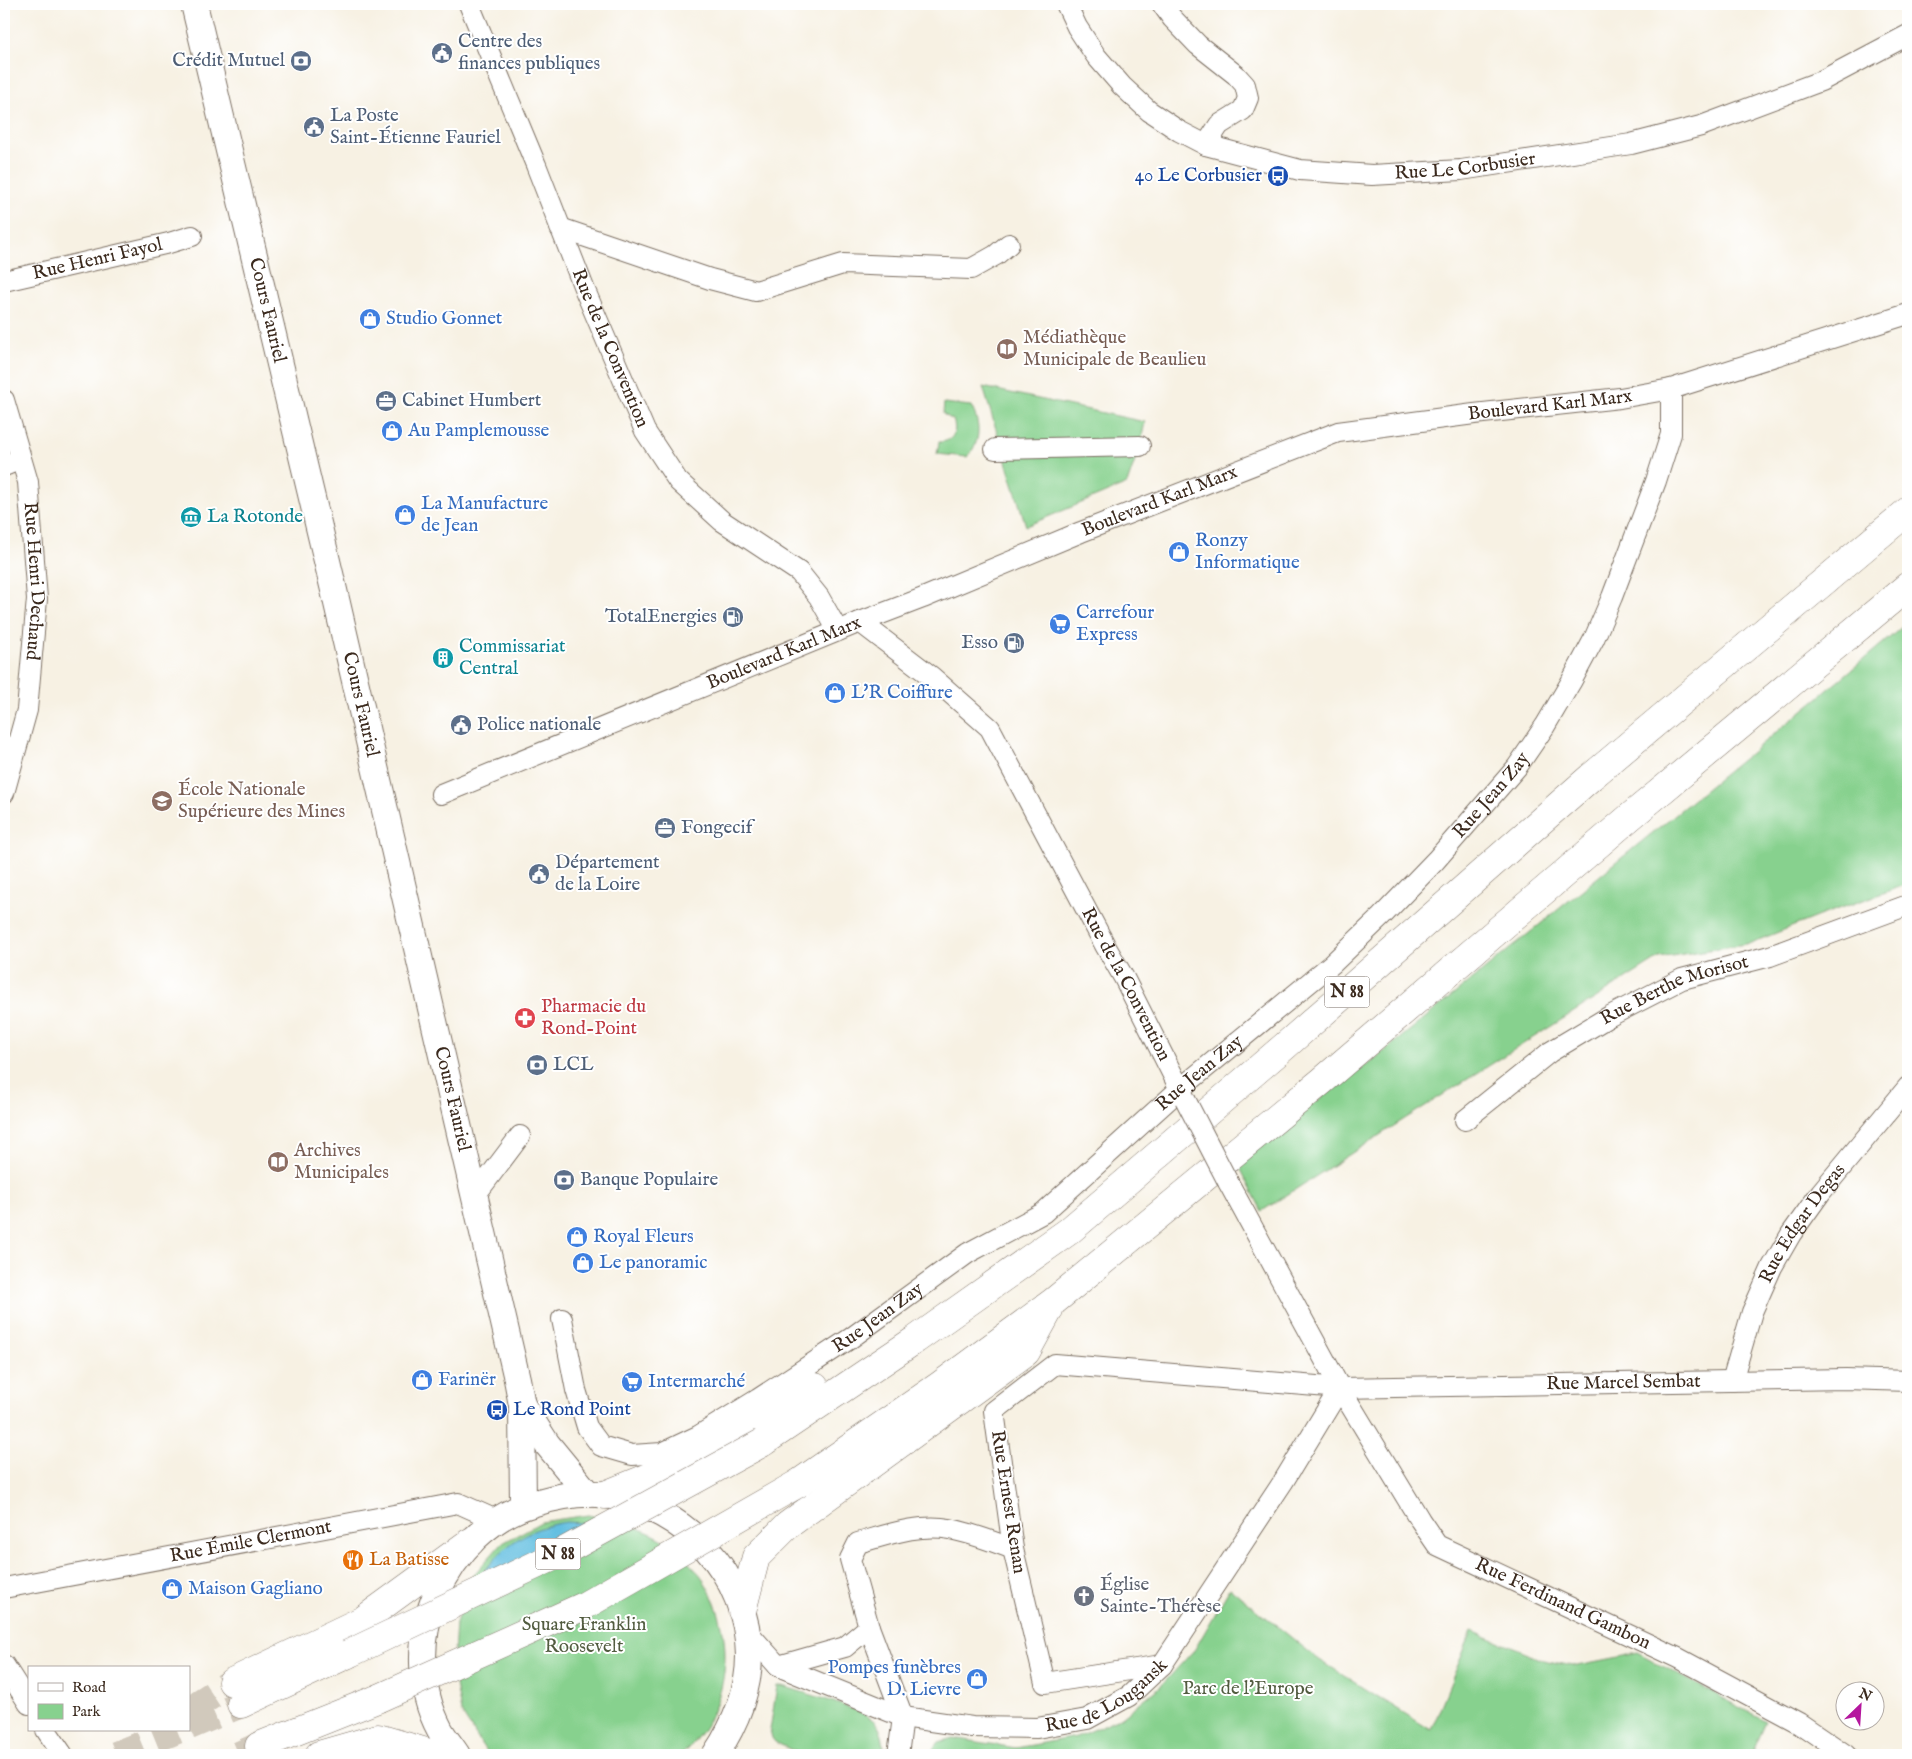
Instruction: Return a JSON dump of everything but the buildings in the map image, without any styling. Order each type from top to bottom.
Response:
[{"type":"highway","name":"N 88","points":[[470,1542],[363,1620],[236,1693],[348,1654],[557,1555],[762,1443],[915,1340],[1069,1231],[1285,1046],[1591,777],[1908,511]]},
{"type":"highway","name":"N 88","points":[[259,1746],[377,1699],[584,1606],[799,1483],[939,1386],[1053,1302],[1322,1081],[1630,817],[1908,586]]},
{"type":"highway","points":[[597,1494],[659,1473],[796,1399],[882,1343],[974,1278],[1069,1231]]},
{"type":"highway","points":[[744,1620],[756,1557],[788,1525],[1026,1352],[1053,1302]]},
{"type":"highway","points":[[319,1755],[378,1738],[436,1755]]},
{"type":"main road","name":"Cours Fauriel","points":[[194,4],[333,586],[522,1405],[523,1506]]},
{"type":"main road","name":"Cours Fauriel","points":[[522,1405],[546,1444],[597,1494]]},
{"type":"main road","points":[[457,1755],[440,1729],[426,1691],[422,1651],[429,1611],[445,1574],[470,1542],[496,1520],[523,1506],[555,1497],[597,1494],[636,1502],[665,1515],[691,1533],[713,1555],[730,1582],[744,1620],[749,1657],[746,1684],[740,1710],[729,1735],[716,1755]]},
{"type":"street","name":"Rue de la Convention","points":[[469,4],[584,288],[645,431],[678,481],[722,521],[799,572],[819,597],[838,631]]},
{"type":"street","name":"Rue Le Corbusier","points":[[1066,4],[1077,27],[1096,56],[1122,86],[1149,111],[1179,131],[1206,145],[1300,170],[1372,175],[1461,170],[1631,144],[1701,126],[1767,103],[1821,81],[1908,34]]},
{"type":"street","points":[[1162,4],[1172,18],[1198,45],[1236,74],[1245,85],[1248,98],[1242,110],[1230,120],[1219,125],[1206,145]]},
{"type":"street","points":[[560,228],[710,279],[756,291],[843,264],[971,269],[996,255],[1009,244]]},
{"type":"street","name":"Rue Henri Fayol","points":[[4,280],[169,243],[192,236]]},
{"type":"street","name":"Boulevard Karl Marx","points":[[441,794],[1072,536],[1338,432],[1620,398],[1671,389],[1908,314]]},
{"type":"street","name":"Rue Jean Zay","points":[[562,1319],[576,1390],[584,1418],[587,1427],[601,1446],[632,1455],[662,1453],[698,1436],[758,1399],[851,1338],[968,1254],[1043,1213],[1332,964],[1436,860],[1517,767],[1546,726],[1571,682],[1594,639],[1612,597],[1656,481],[1671,434],[1671,389]]},
{"type":"street","name":"Rue Henri Dechaud","points":[[4,400],[13,463],[28,482],[37,599],[27,710],[4,793]]},
{"type":"street","points":[[995,449],[1140,446]]},
{"type":"street","name":"Rue de la Convention","points":[[860,622],[932,678],[990,728],[1124,978],[1228,1182],[1340,1388]]},
{"type":"street","name":"Rue Berthe Morisot","points":[[1465,1120],[1550,1052],[1610,1016],[1682,978],[1770,956],[1908,905]]},
{"type":"street","name":"Rue Edgar Degas","points":[[1732,1381],[1752,1312],[1772,1267],[1791,1234],[1821,1192],[1908,1088]]},
{"type":"street","points":[[474,1197],[520,1136]]},
{"type":"street","name":"Rue Ernest Renan","points":[[1162,1665],[1045,1683],[1012,1549],[994,1411],[1056,1364],[1340,1388]]},
{"type":"street","name":"Rue Marcel Sembat","points":[[1340,1388],[1846,1379],[1908,1381]]},
{"type":"street","name":"Rue de Lougansk","points":[[744,1620],[778,1666],[903,1717],[972,1727],[1037,1728],[1087,1719],[1129,1696],[1162,1665],[1283,1482],[1340,1388]]},
{"type":"street","name":"Rue Ferdinand Gambon","points":[[1340,1388],[1437,1545],[1678,1658],[1799,1722],[1846,1755]]},
{"type":"street","name":"Rue Émile Clermont","points":[[4,1588],[458,1503],[496,1520]]},
{"type":"street","points":[[898,1755],[903,1717],[869,1627],[850,1559],[858,1543],[919,1528],[948,1528],[980,1536],[1012,1549]]},
{"type":"street","points":[[778,1666],[845,1647],[869,1627]]},
{"type":"street","points":[[4,1665],[28,1702]]},
{"type":"street","points":[[47,1732],[63,1755]]},
{"type":"green space","points":[[983,387],[1145,422],[1140,446],[1127,484],[1026,526]]},
{"type":"green space","points":[[944,403],[971,406],[977,419],[977,439],[967,457],[937,454],[939,442],[944,442],[953,436],[955,429],[953,420],[943,414]]},
{"type":"green space","points":[[1908,622],[1908,884],[1751,943],[1659,958],[1262,1211],[1236,1160],[1372,1061],[1818,698]]},
{"type":"green space","name":"Square Franklin Roosevelt","points":[[588,1515],[632,1526],[664,1540],[676,1549],[703,1578],[715,1603],[722,1625],[725,1649],[724,1672],[719,1695],[710,1717],[698,1737],[681,1755],[490,1755],[461,1712],[453,1668],[456,1623],[470,1579],[501,1544],[541,1522]]},
{"type":"green space","name":"Parc de l'Europe","points":[[1230,1588],[1318,1659],[1431,1730],[1472,1631],[1543,1660],[1573,1666],[1638,1653],[1766,1721],[1751,1755],[931,1755],[939,1742],[953,1738],[1016,1748],[1076,1737],[1122,1717],[1162,1685],[1195,1649]]},
{"type":"green space","points":[[777,1686],[832,1701],[869,1717],[880,1729],[884,1755],[802,1755],[775,1742],[770,1730]]},
{"type":"water","points":[[566,1522],[597,1524],[473,1586],[492,1562],[512,1543],[535,1530]]},
{"type":"tunnel","points":[[190,1709],[232,1682]]},
{"type":"tunnel","points":[[190,1726],[241,1704]]},
{"type":"tunnel","points":[[116,1755],[172,1732]]},
{"type":"tunnel","points":[[239,1755],[259,1746]]},
{"type":"place","name":"Centre des finances publiques","points":[[442,53]]},
{"type":"place","name":"Crédit Mutuel","points":[[301,61]]},
{"type":"place","name":"La Poste Saint-Étienne Fauriel","points":[[314,127]]},
{"type":"place","name":"40 Le Corbusier","points":[[1278,176]]},
{"type":"place","name":"Studio Gonnet","points":[[370,319]]},
{"type":"place","name":"Médiathèque Municipale de Beaulieu","points":[[1007,349]]},
{"type":"place","name":"Cabinet Humbert","points":[[386,401]]},
{"type":"place","name":"Au Pamplemousse","points":[[392,431]]},
{"type":"place","name":"La Manufacture de Jean","points":[[405,515]]},
{"type":"place","name":"La Rotonde","points":[[191,517]]},
{"type":"place","name":"Ronzy Informatique","points":[[1179,552]]},
{"type":"place","name":"TotalEnergies","points":[[733,617]]},
{"type":"place","name":"Carrefour Express","points":[[1060,624]]},
{"type":"place","name":"Esso","points":[[1014,643]]},
{"type":"place","name":"Commissariat Central","points":[[443,658]]},
{"type":"place","name":"L'R Coiffure","points":[[835,693]]},
{"type":"place","name":"Police nationale","points":[[461,725]]},
{"type":"place","name":"École Nationale Supérieure des Mines","points":[[162,801]]},
{"type":"place","name":"Fongecif","points":[[665,828]]},
{"type":"place","name":"Département de la Loire","points":[[539,874]]},
{"type":"place","name":"Pharmacie du Rond-Point","points":[[525,1018]]},
{"type":"place","name":"LCL","points":[[537,1065]]},
{"type":"place","name":"Archives Municipales","points":[[278,1162]]},
{"type":"place","name":"Banque Populaire","points":[[564,1180]]},
{"type":"place","name":"Royal Fleurs","points":[[577,1237]]},
{"type":"place","name":"Le panoramic","points":[[583,1263]]},
{"type":"place","name":"Farinër","points":[[422,1380]]},
{"type":"place","name":"Intermarché","points":[[632,1382]]},
{"type":"place","name":"Le Rond Point","points":[[497,1410]]},
{"type":"place","name":"La Batisse","points":[[353,1560]]},
{"type":"place","name":"Maison Gagliano","points":[[172,1589]]},
{"type":"place","name":"Église Sainte-Thérèse","points":[[1084,1596]]},
{"type":"place","name":"Pompes funèbres D. Lievre","points":[[977,1679]]}]
